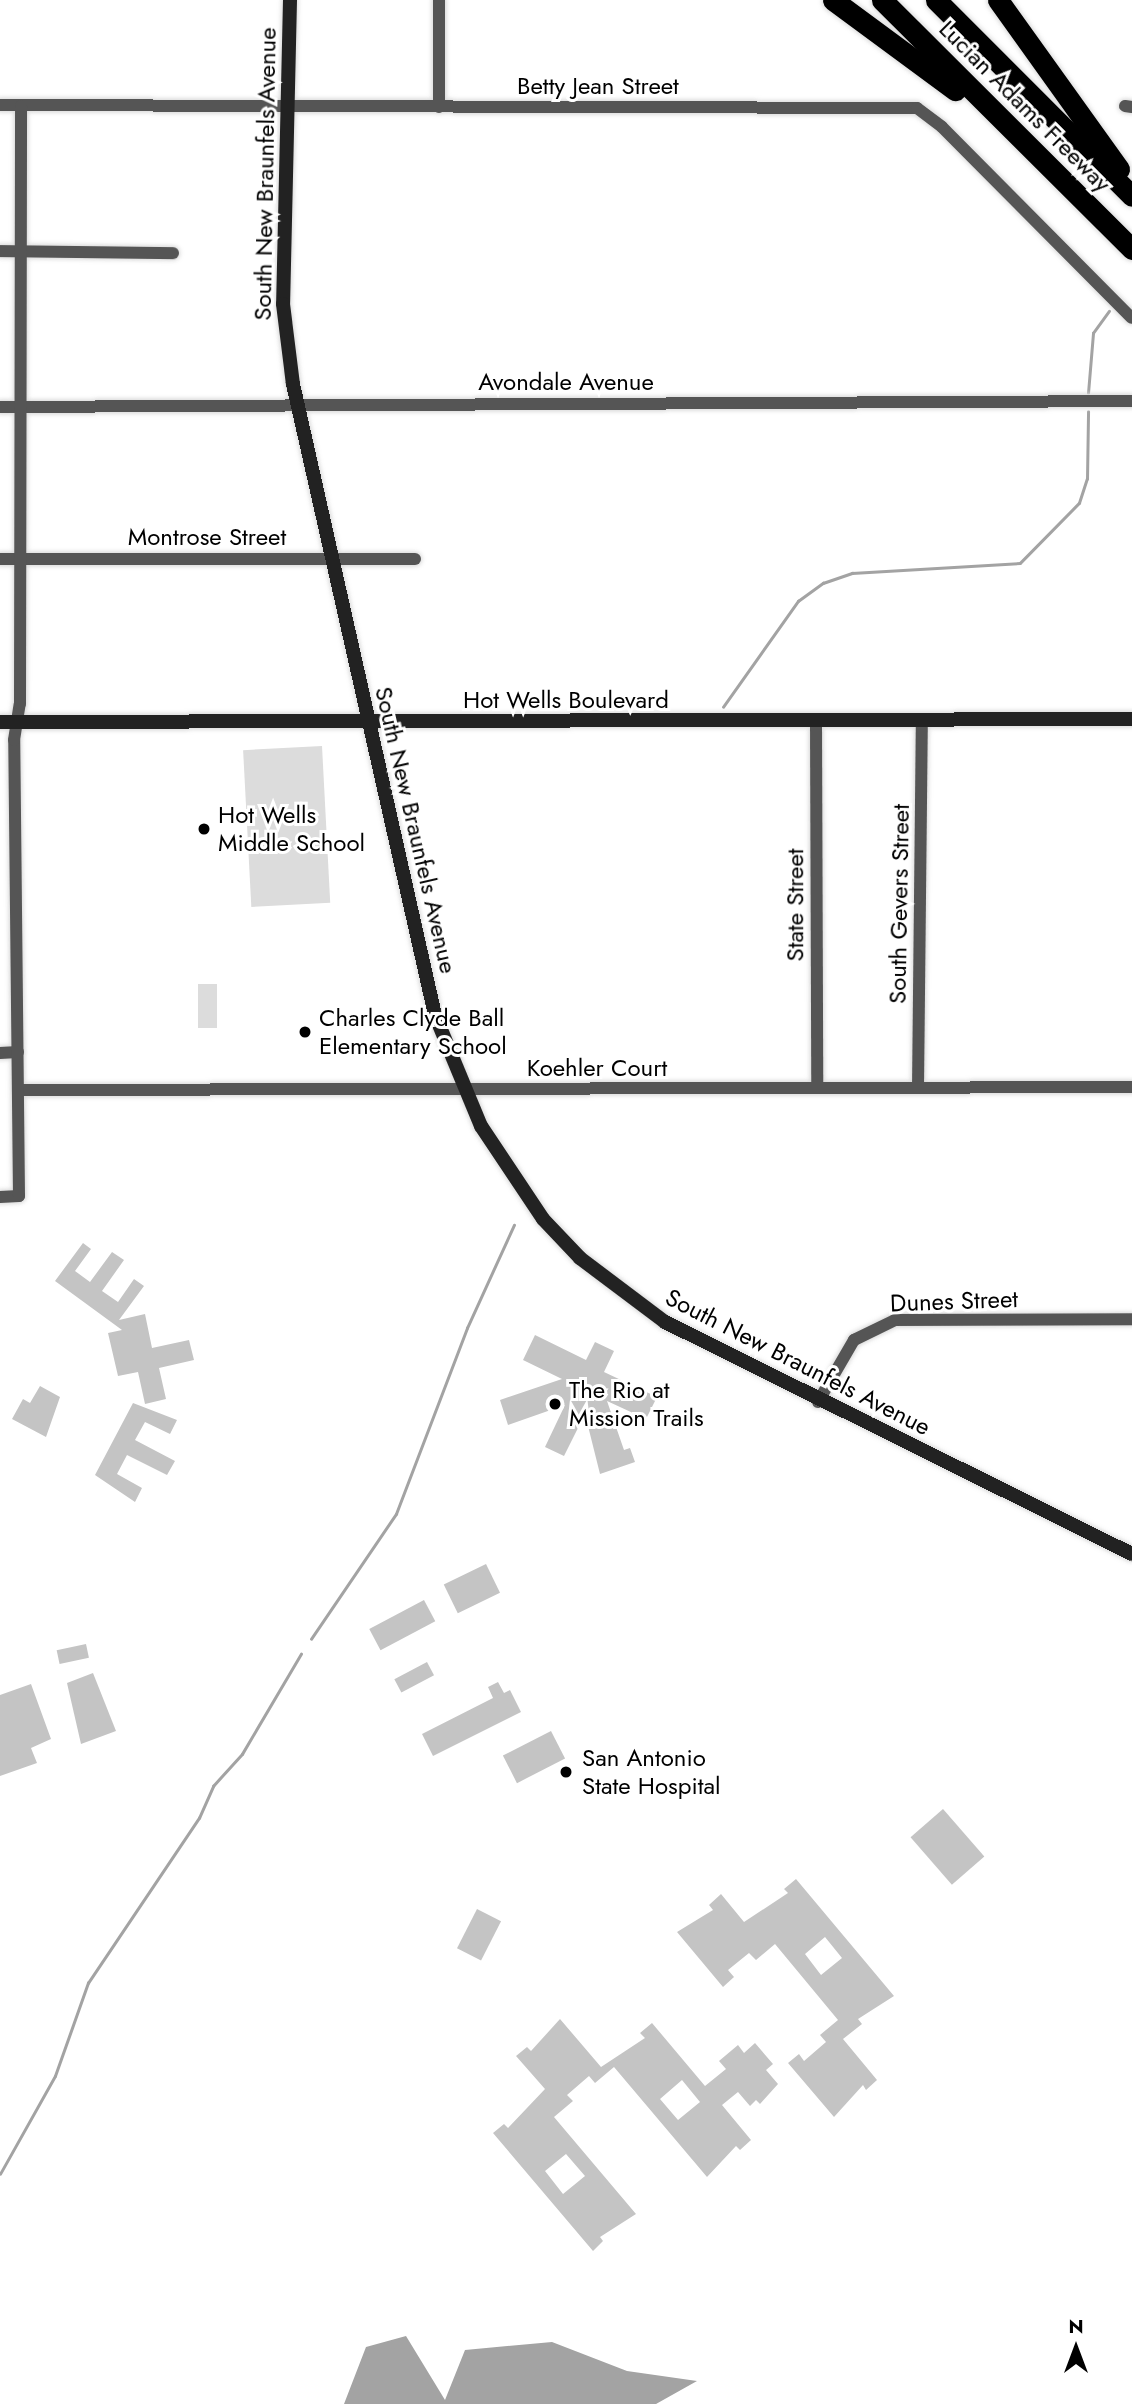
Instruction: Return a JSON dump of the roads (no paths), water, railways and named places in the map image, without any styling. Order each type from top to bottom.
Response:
[{"type":"highway","points":[[834,0],[924,65],[1091,208]]},
{"type":"highway","name":"Lucian Adams Freeway","points":[[882,0],[1132,249]]},
{"type":"highway","name":"Lucian Adams Freeway","points":[[936,0],[1132,196]]},
{"type":"highway","points":[[998,0],[1132,188]]},
{"type":"main road","name":"South New Braunfels Avenue","points":[[290,0],[283,304],[298,404],[435,1015],[463,1090],[511,1177],[580,1258],[665,1322],[818,1402],[1132,1554]]},
{"type":"main road","name":"Hot Wells Boulevard","points":[[0,722],[816,722],[1132,719]]},
{"type":"street","points":[[439,0],[439,107]]},
{"type":"street","name":"Betty Jean Street","points":[[0,105],[917,108],[942,127],[1132,318]]},
{"type":"street","points":[[0,1196],[19,1196],[20,1090],[15,903],[20,559],[21,106]]},
{"type":"street","points":[[0,251],[173,253]]},
{"type":"street","name":"Avondale Avenue","points":[[0,407],[1132,401]]},
{"type":"street","name":"Montrose Street","points":[[0,559],[415,559]]},
{"type":"street","name":"South Gevers Street","points":[[918,1088],[922,721]]},
{"type":"street","name":"State Street","points":[[816,722],[817,1088]]},
{"type":"street","points":[[0,905],[15,903]]},
{"type":"street","points":[[0,1052],[18,1052]]},
{"type":"street","name":"Koehler Court","points":[[20,1090],[1132,1087]]},
{"type":"street","name":"Dunes Street","points":[[818,1402],[854,1340],[895,1320],[1132,1319]]},
{"type":"waterway","points":[[1088,393],[1093,333],[1109,311]]},
{"type":"waterway","points":[[723,707],[798,601],[823,583],[852,573],[1020,563],[1079,503],[1087,479],[1088,412]]},
{"type":"waterway","points":[[311,1639],[396,1514],[467,1328],[514,1225]]},
{"type":"waterway","points":[[0,2174],[55,2076],[88,1983],[199,1818],[213,1786],[242,1754],[301,1654]]},
{"type":"place","name":"Hot Wells Middle School","points":[[204,829]]},
{"type":"place","name":"Charles Clyde Ball Elementary School","points":[[305,1032]]},
{"type":"place","name":"The Rio at Mission Trails","points":[[555,1404]]},
{"type":"place","name":"San Antonio State Hospital","points":[[566,1772]]}]
